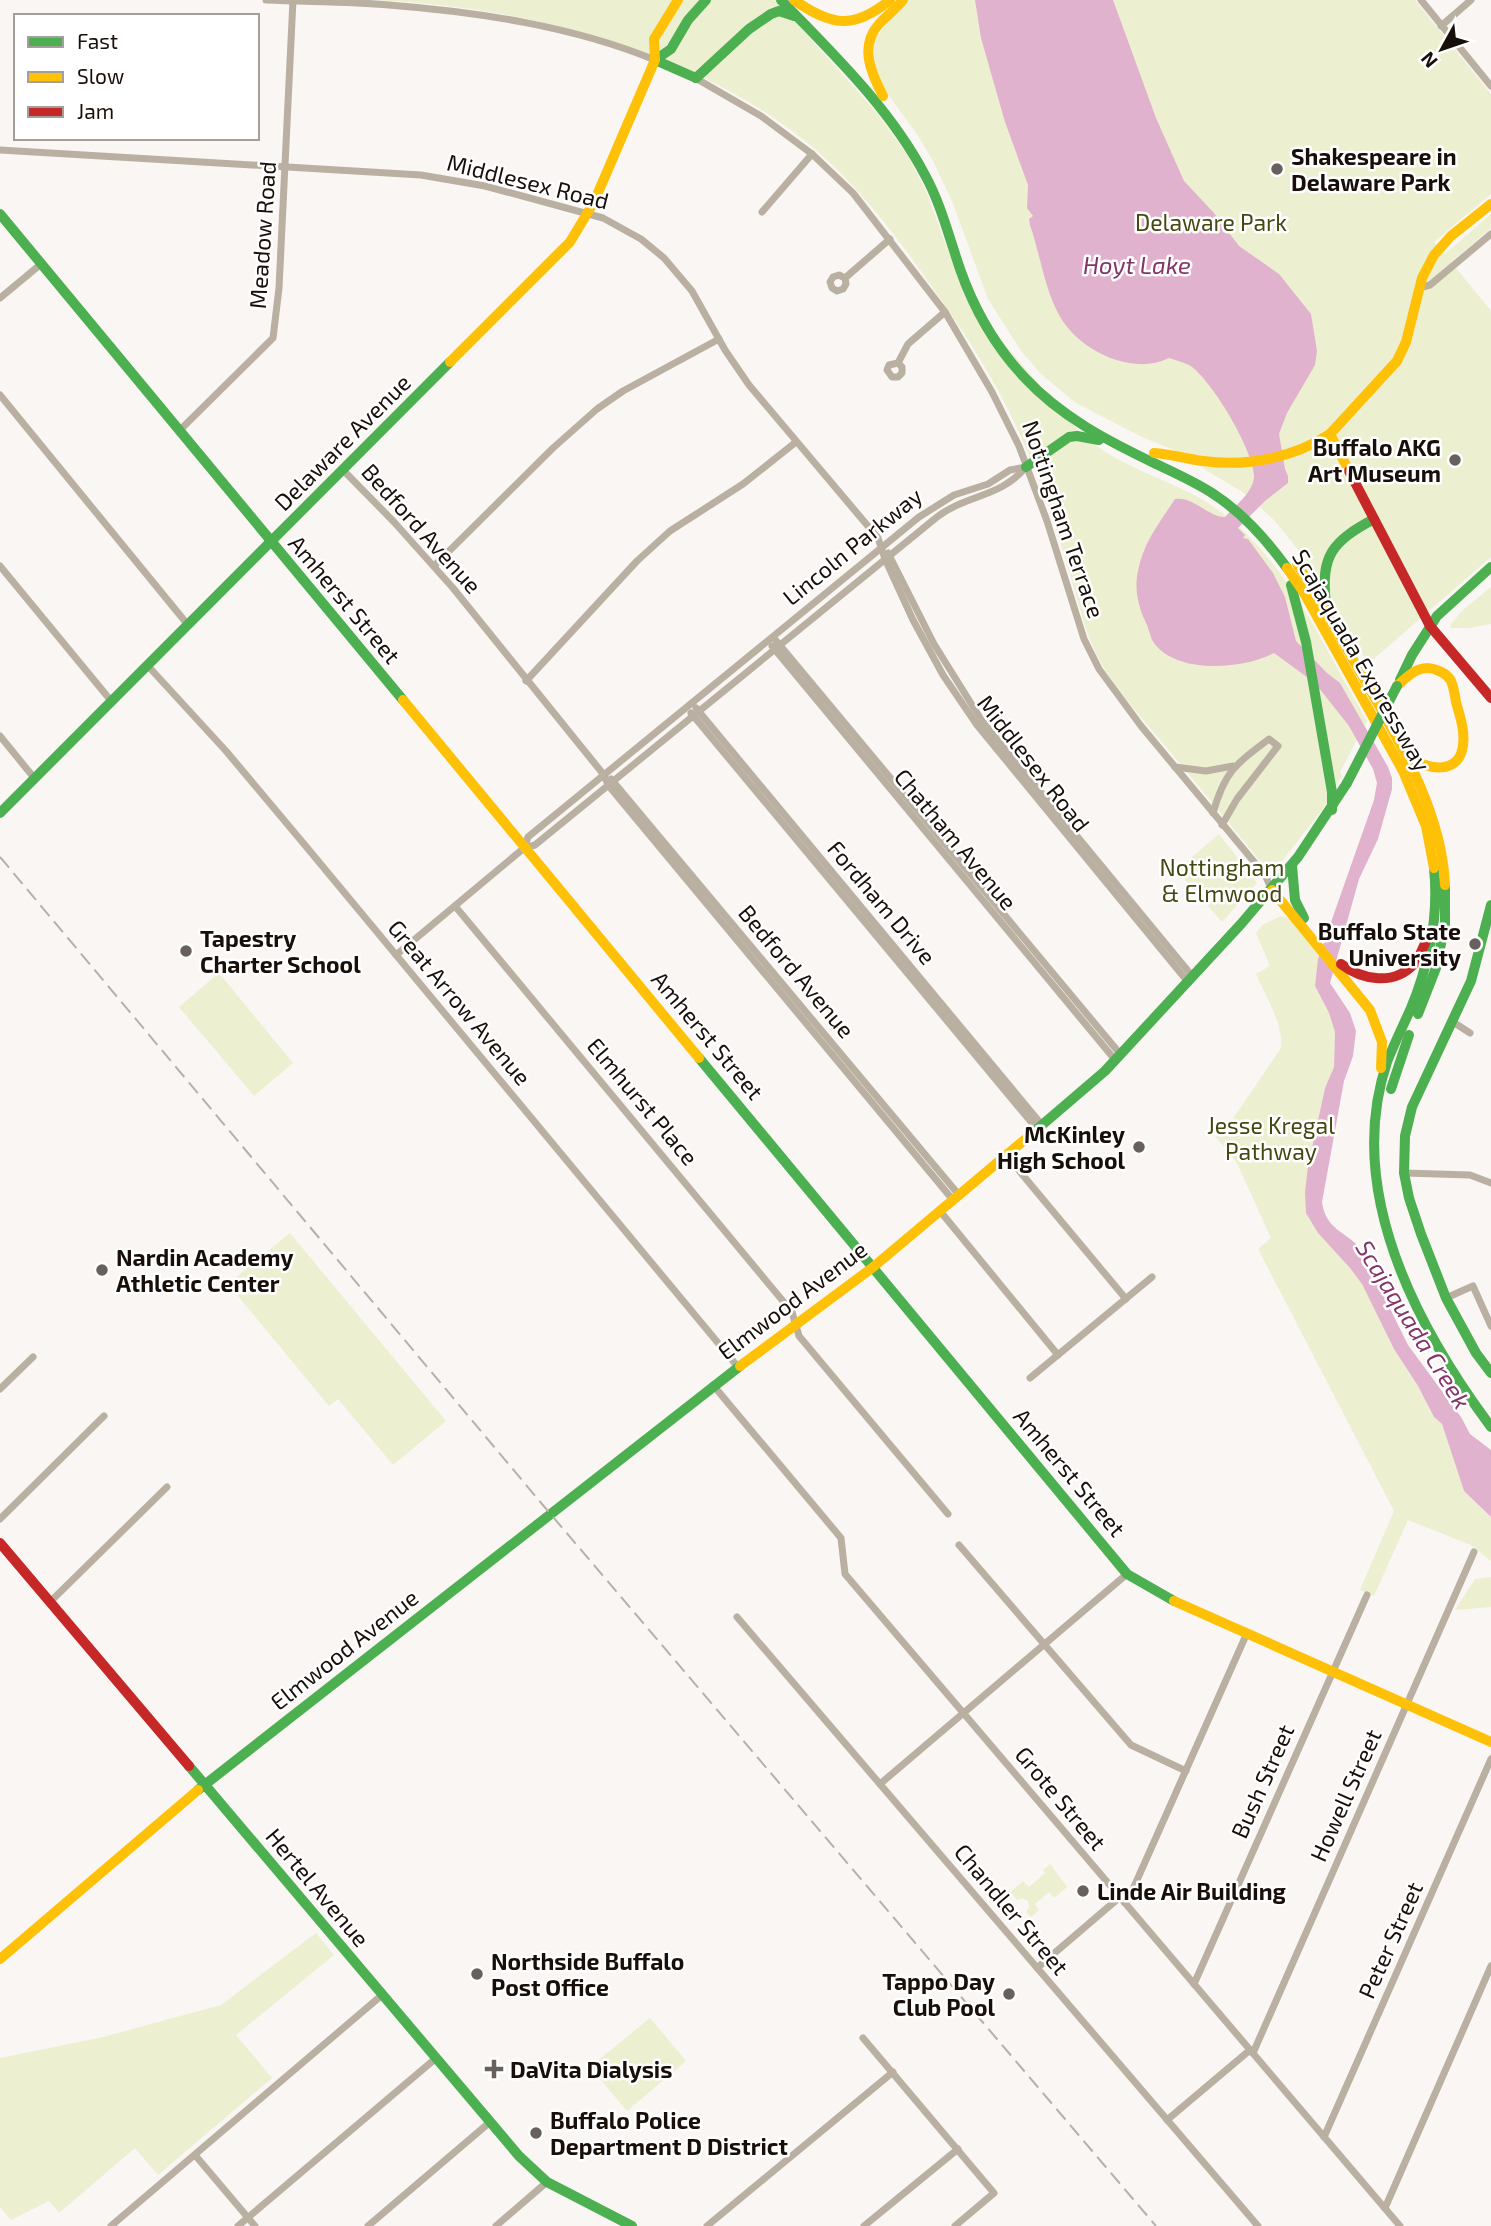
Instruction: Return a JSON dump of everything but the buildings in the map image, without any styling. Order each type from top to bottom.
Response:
[{"type":"main road","name":"Delaware Avenue","points":[[0,814],[570,242],[588,213],[655,60],[654,39],[678,0]]},
{"type":"main road","name":"Delaware Avenue","points":[[655,60],[671,49],[688,20],[706,0]]},
{"type":"main road","name":"Scajaquada Expressway","points":[[781,0],[879,105],[910,148],[932,190],[971,298],[1005,354],[1050,402],[1081,425],[1234,503]]},
{"type":"main road","name":"Scajaquada Expressway","points":[[794,0],[905,122],[936,176],[980,295],[1013,350],[1038,378],[1068,405],[1099,425],[1199,475],[1290,554],[1338,630],[1403,749],[1438,834],[1445,872],[1446,913],[1442,947],[1431,984],[1408,1035],[1388,1099],[1384,1146],[1387,1186],[1400,1243],[1423,1305],[1457,1367],[1491,1413]]},
{"type":"main road","points":[[794,0],[824,19],[851,23],[866,18],[890,0]]},
{"type":"main road","points":[[883,96],[869,69],[869,46],[877,27],[903,0]]},
{"type":"main road","points":[[756,23],[769,2]]},
{"type":"main road","points":[[696,78],[756,23],[777,11],[786,12],[799,19]]},
{"type":"main road","name":"Nottingham Terrace","points":[[655,60],[696,78]]},
{"type":"main road","points":[[1154,453],[1171,453],[1207,461],[1249,463],[1317,444],[1330,434],[1397,361],[1403,351],[1428,263],[1440,247],[1491,204]]},
{"type":"main road","name":"Amherst Street","points":[[0,215],[1127,1574],[1160,1595],[1491,1742]]},
{"type":"main road","points":[[1330,434],[1430,626],[1491,698]]},
{"type":"main road","points":[[1026,467],[1069,437],[1089,438],[1117,445]]},
{"type":"main road","points":[[1338,630],[1326,605],[1323,588],[1325,563],[1333,546],[1346,533],[1374,519]]},
{"type":"main road","name":"Scajaquada Expressway","points":[[1257,523],[1295,578],[1407,778],[1416,799],[1432,858],[1436,883],[1430,953],[1413,1003],[1387,1064],[1379,1097],[1375,1143],[1377,1180],[1399,1268],[1423,1324],[1455,1382],[1491,1427]]},
{"type":"main road","points":[[1279,554],[1298,606],[1306,642],[1332,792],[1332,810]]},
{"type":"main road","name":"Elmwood Avenue","points":[[0,1958],[204,1785],[713,1385],[872,1268],[1118,1058],[1292,866],[1332,810],[1430,626],[1449,603],[1491,567]]},
{"type":"main road","points":[[1397,686],[1421,667],[1441,671],[1451,681],[1462,729],[1461,753],[1456,761],[1444,769],[1422,766],[1403,749]]},
{"type":"main road","points":[[1292,866],[1296,906],[1314,936]]},
{"type":"main road","points":[[1272,890],[1344,971],[1370,1010],[1379,1031],[1382,1052],[1379,1097]]},
{"type":"main road","points":[[1491,905],[1471,981],[1412,1107],[1405,1136],[1404,1173],[1420,1234],[1446,1298],[1476,1353],[1491,1373]]},
{"type":"main road","points":[[1344,971],[1367,978],[1386,978],[1403,972],[1414,964],[1434,921]]},
{"type":"main road","name":"Hertel Avenue","points":[[0,1543],[519,2157],[548,2182],[629,2225]]},
{"type":"street","name":"Nottingham Terrace","points":[[266,0],[387,5],[505,19],[603,42],[655,60]]},
{"type":"street","points":[[1421,0],[1491,86]]},
{"type":"street","points":[[1441,26],[1471,0]]},
{"type":"street","name":"Meadow Road","points":[[179,431],[273,338],[279,288],[293,1]]},
{"type":"street","name":"Nottingham Terrace","points":[[696,78],[761,116],[812,154],[853,193],[945,312],[992,392],[1014,437],[1047,521],[1091,656],[1120,700],[1265,875],[1272,890]]},
{"type":"street","name":"Middlesex Road","points":[[0,157],[4,150],[421,175],[485,186],[588,213],[625,229],[640,239],[664,258],[692,291],[749,385],[876,536],[888,557],[913,620],[977,725],[1190,979]]},
{"type":"street","points":[[762,212],[812,154]]},
{"type":"street","points":[[1419,288],[1430,285],[1491,234]]},
{"type":"street","points":[[845,278],[890,239]]},
{"type":"street","points":[[0,298],[41,264]]},
{"type":"street","points":[[898,363],[908,344],[945,312]]},
{"type":"street","points":[[434,566],[597,408],[719,339]]},
{"type":"street","points":[[0,395],[189,625]]},
{"type":"street","points":[[526,681],[654,546],[677,527],[743,484],[796,442]]},
{"type":"street","name":"Lincoln Parkway","points":[[524,848],[528,837],[937,504],[954,495],[988,484],[1010,470],[1026,467]]},
{"type":"street","name":"Lincoln Parkway","points":[[396,955],[524,848],[535,845],[942,513],[1000,489],[1026,467]]},
{"type":"street","name":"Bedford Avenue","points":[[344,471],[434,566],[526,681],[956,1198]]},
{"type":"street","points":[[937,504],[942,513]]},
{"type":"street","points":[[0,566],[112,702]]},
{"type":"street","points":[[825,594],[832,602]]},
{"type":"street","name":"Chatham Avenue","points":[[770,639],[1118,1058]]},
{"type":"street","name":"Great Arrow Avenue","points":[[148,666],[226,751],[738,1367]]},
{"type":"street","points":[[730,672],[737,681]]},
{"type":"street","name":"Fordham Drive","points":[[689,705],[1040,1127]]},
{"type":"street","points":[[0,736],[35,779]]},
{"type":"street","points":[[1213,813],[1225,778],[1237,765],[1269,739],[1278,746],[1237,799],[1222,825]]},
{"type":"street","points":[[647,740],[654,748]]},
{"type":"street","points":[[1175,766],[1206,771],[1237,765]]},
{"type":"street","points":[[561,810],[568,818]]},
{"type":"street","name":"Elmhurst Place","points":[[455,906],[792,1312],[801,1338],[948,1514]]},
{"type":"street","points":[[1453,1022],[1470,1033]]},
{"type":"street","points":[[1006,1155],[1126,1299]]},
{"type":"street","points":[[1404,1173],[1470,1175],[1491,1183]]},
{"type":"street","points":[[940,1211],[1058,1355]]},
{"type":"street","points":[[1030,1378],[1152,1277]]},
{"type":"street","points":[[1446,1298],[1473,1286],[1491,1326]]},
{"type":"street","points":[[0,1389],[33,1357]]},
{"type":"street","name":"Grote Street","points":[[713,1385],[841,1538],[845,1574],[1400,2226]]},
{"type":"street","points":[[0,1519],[104,1416]]},
{"type":"street","points":[[50,1602],[167,1487]]},
{"type":"street","points":[[959,1545],[1131,1745],[1186,1771]]},
{"type":"street","name":"Howell Street","points":[[1167,2120],[1251,2051],[1474,1552]]},
{"type":"street","points":[[880,1784],[1127,1574]]},
{"type":"street","name":"Bush Street","points":[[1194,1983],[1367,1595]]},
{"type":"street","name":"Chandler Street","points":[[737,1617],[1258,2226]]},
{"type":"street","points":[[1037,1968],[1122,1900],[1129,1898],[1247,1633]]},
{"type":"street","name":"Peter Street","points":[[1324,2137],[1491,1759]]},
{"type":"street","points":[[1385,2208],[1491,1966]]},
{"type":"street","points":[[111,2226],[382,1995]]},
{"type":"street","points":[[863,2038],[994,2193],[954,2226]]},
{"type":"street","points":[[238,2226],[435,2059]]},
{"type":"street","points":[[707,2226],[892,2072]]},
{"type":"street","points":[[368,2226],[490,2122]]},
{"type":"street","points":[[863,2226],[958,2149]]},
{"type":"street","points":[[195,2155],[256,2226]]},
{"type":"street","points":[[496,2226],[548,2182]]},
{"type":"green space","points":[[374,0],[776,0],[877,113],[908,156],[926,191],[966,299],[1078,430],[1107,453],[1192,494],[1235,523],[1259,547],[1300,602],[1367,721],[1340,772],[1342,776],[1322,810],[1278,866],[1264,866],[1119,690],[1104,668],[1087,632],[1038,478],[1017,427],[995,385],[958,325],[906,250],[833,165],[769,115],[718,85],[664,60],[549,24],[432,4]]},
{"type":"green space","name":"Delaware Park","points":[[905,0],[1415,0],[1491,94],[1491,194],[1434,242],[1445,254],[1491,214],[1491,228],[1451,262],[1491,311],[1491,557],[1368,664],[1318,575],[1316,578],[1300,552],[1274,520],[1244,493],[1171,449],[1076,403],[1041,374],[1021,351],[988,299],[952,201],[933,161],[876,78],[873,41]]},
{"type":"green space","points":[[1491,587],[1491,624],[1451,628],[1450,625],[1462,611]]},
{"type":"green space","name":"Nottingham & Elmwood","points":[[1219,834],[1257,883],[1222,922],[1177,870]]},
{"type":"green space","name":"Jesse Kregal Pathway","points":[[1281,916],[1291,919],[1319,954],[1315,986],[1335,1032],[1334,1067],[1325,1088],[1308,1166],[1318,1233],[1362,1284],[1394,1349],[1434,1417],[1442,1424],[1464,1491],[1491,1517],[1491,1561],[1471,1545],[1408,1520],[1374,1596],[1360,1590],[1394,1511],[1258,1249],[1271,1238],[1236,1161],[1215,1136],[1230,1123],[1281,1048],[1277,1019],[1256,974],[1270,966],[1256,933],[1262,925]]},
{"type":"green space","points":[[219,973],[293,1063],[254,1096],[179,1007]]},
{"type":"green space","points":[[290,1233],[446,1421],[393,1465],[338,1399],[329,1406],[228,1284]]},
{"type":"green space","points":[[1491,1577],[1491,1607],[1455,1610],[1475,1579]]},
{"type":"green space","points":[[1050,1864],[1067,1887],[1054,1898],[1049,1892],[1035,1904],[1039,1910],[1031,1917],[1026,1912],[1028,1901],[1022,1898],[1017,1900],[1010,1892],[1023,1881],[1029,1887],[1045,1873],[1043,1870]]},
{"type":"green space","points":[[316,1933],[334,1955],[236,2035],[272,2078],[158,2175],[135,2148],[59,2213],[49,2201],[11,2220],[0,2207],[0,2058],[103,2037],[221,2005]]},
{"type":"green space","points":[[650,2018],[686,2061],[627,2111],[590,2067]]},
{"type":"water","name":"Hoyt Lake","points":[[975,0],[1113,0],[1156,118],[1184,181],[1214,213],[1239,246],[1279,274],[1311,314],[1317,351],[1315,365],[1287,413],[1279,434],[1288,483],[1238,528],[1245,535],[1243,538],[1248,539],[1273,573],[1285,597],[1296,641],[1340,683],[1392,778],[1392,789],[1378,839],[1359,879],[1330,983],[1350,1013],[1356,1031],[1322,1202],[1332,1224],[1360,1248],[1408,1345],[1461,1417],[1470,1434],[1491,1450],[1491,1517],[1464,1491],[1442,1424],[1434,1417],[1394,1349],[1362,1284],[1318,1233],[1306,1213],[1308,1166],[1325,1088],[1334,1067],[1335,1032],[1315,986],[1318,959],[1374,800],[1377,783],[1373,769],[1349,726],[1315,683],[1274,653],[1246,663],[1212,666],[1178,660],[1154,643],[1139,604],[1136,584],[1140,561],[1153,533],[1175,499],[1189,501],[1213,514],[1225,517],[1253,484],[1253,467],[1240,435],[1220,400],[1189,365],[1169,358],[1138,364],[1106,356],[1078,338],[1058,313],[1049,292],[1030,225],[1029,219],[1033,216],[1027,208],[1028,185],[1005,122],[981,38]]},
{"type":"railway","points":[[0,857],[542,1504],[1156,2226]]},
{"type":"traffic: fast","points":[[655,60],[671,49],[688,20],[706,0]]},
{"type":"traffic: fast","points":[[781,0],[859,82],[911,150],[936,197],[960,269],[979,313],[1004,353],[1024,377],[1053,404],[1086,427],[1192,481],[1223,500],[1253,527],[1287,568]]},
{"type":"traffic: fast","points":[[696,78],[749,29],[771,14],[779,11],[794,16]]},
{"type":"traffic: fast","points":[[655,60],[696,78]]},
{"type":"traffic: fast","points":[[0,214],[403,700]]},
{"type":"traffic: fast","points":[[0,813],[450,362]]},
{"type":"traffic: fast","points":[[1026,467],[1069,437],[1099,440]]},
{"type":"traffic: fast","points":[[1326,603],[1325,573],[1332,551],[1348,535],[1374,519]]},
{"type":"traffic: fast","points":[[1400,680],[1412,655],[1437,616],[1491,567]]},
{"type":"traffic: fast","points":[[1291,585],[1306,642],[1332,792],[1332,810]]},
{"type":"traffic: fast","points":[[1347,783],[1397,686]]},
{"type":"traffic: fast","points":[[1028,1137],[1105,1071],[1241,924],[1298,857],[1347,783]]},
{"type":"traffic: fast","points":[[1292,866],[1295,900],[1304,918]]},
{"type":"traffic: fast","points":[[1434,868],[1434,922],[1428,957],[1411,1008],[1387,1062],[1376,1111],[1375,1159],[1381,1208],[1395,1255],[1414,1301],[1437,1346],[1491,1427]]},
{"type":"traffic: fast","points":[[1418,1014],[1436,968],[1445,924],[1445,885]]},
{"type":"traffic: fast","points":[[1491,905],[1471,981],[1412,1107],[1405,1136],[1404,1173],[1421,1234],[1446,1298],[1476,1353],[1491,1373]]},
{"type":"traffic: fast","points":[[1391,1089],[1409,1035]]},
{"type":"traffic: fast","points":[[699,1058],[1127,1574],[1174,1601]]},
{"type":"traffic: fast","points":[[198,1790],[740,1366]]},
{"type":"traffic: fast","points":[[189,1766],[519,2156],[547,2182],[632,2226]]},
{"type":"traffic: slow","points":[[450,362],[570,242],[594,202],[655,60],[654,39],[678,0]]},
{"type":"traffic: slow","points":[[794,0],[820,15],[842,21],[865,16],[890,0]]},
{"type":"traffic: slow","points":[[883,96],[871,69],[868,50],[873,32],[903,0]]},
{"type":"traffic: slow","points":[[1349,471],[1330,434],[1397,361],[1406,342],[1422,278],[1434,255],[1451,236],[1491,204]]},
{"type":"traffic: slow","points":[[1154,453],[1236,463],[1285,455],[1330,434]]},
{"type":"traffic: slow","points":[[1297,564],[1417,779],[1436,831],[1445,885]]},
{"type":"traffic: slow","points":[[1287,568],[1304,593],[1403,771],[1426,826],[1434,868]]},
{"type":"traffic: slow","points":[[1397,686],[1421,669],[1433,669],[1444,674],[1452,684],[1463,729],[1461,755],[1449,766],[1424,765],[1409,756]]},
{"type":"traffic: slow","points":[[403,700],[699,1058]]},
{"type":"traffic: slow","points":[[1272,890],[1370,1010],[1382,1042],[1381,1068]]},
{"type":"traffic: slow","points":[[740,1366],[872,1268],[1028,1137]]},
{"type":"traffic: slow","points":[[1174,1601],[1491,1742]]},
{"type":"traffic: slow","points":[[0,1959],[198,1790]]},
{"type":"traffic: jam","points":[[1349,471],[1430,626],[1491,698]]},
{"type":"traffic: jam","points":[[1341,964],[1368,977],[1397,976],[1414,964],[1427,939]]},
{"type":"traffic: jam","points":[[0,1543],[189,1766]]},
{"type":"place","name":"Shakespeare in Delaware Park","points":[[1277,169]]},
{"type":"place","name":"Buffalo AKG Art Museum","points":[[1455,460]]},
{"type":"place","name":"Buffalo State University","points":[[1475,944]]},
{"type":"place","name":"Tapestry Charter School","points":[[186,951]]},
{"type":"place","name":"McKinley High School","points":[[1139,1147]]},
{"type":"place","name":"Nardin Academy Athletic Center","points":[[102,1270]]},
{"type":"place","name":"Linde Air Building","points":[[1083,1891]]},
{"type":"place","name":"Northside Buffalo Post Office","points":[[477,1974]]},
{"type":"place","name":"Tappo Day Club Pool","points":[[1009,1994]]},
{"type":"place","name":"DaVita Dialysis","points":[[494,2069]]},
{"type":"place","name":"Buffalo Police Department D District","points":[[536,2133]]},
{"type":"water label","name":"Scajaquada Creek","points":[[1414,1324]]}]
